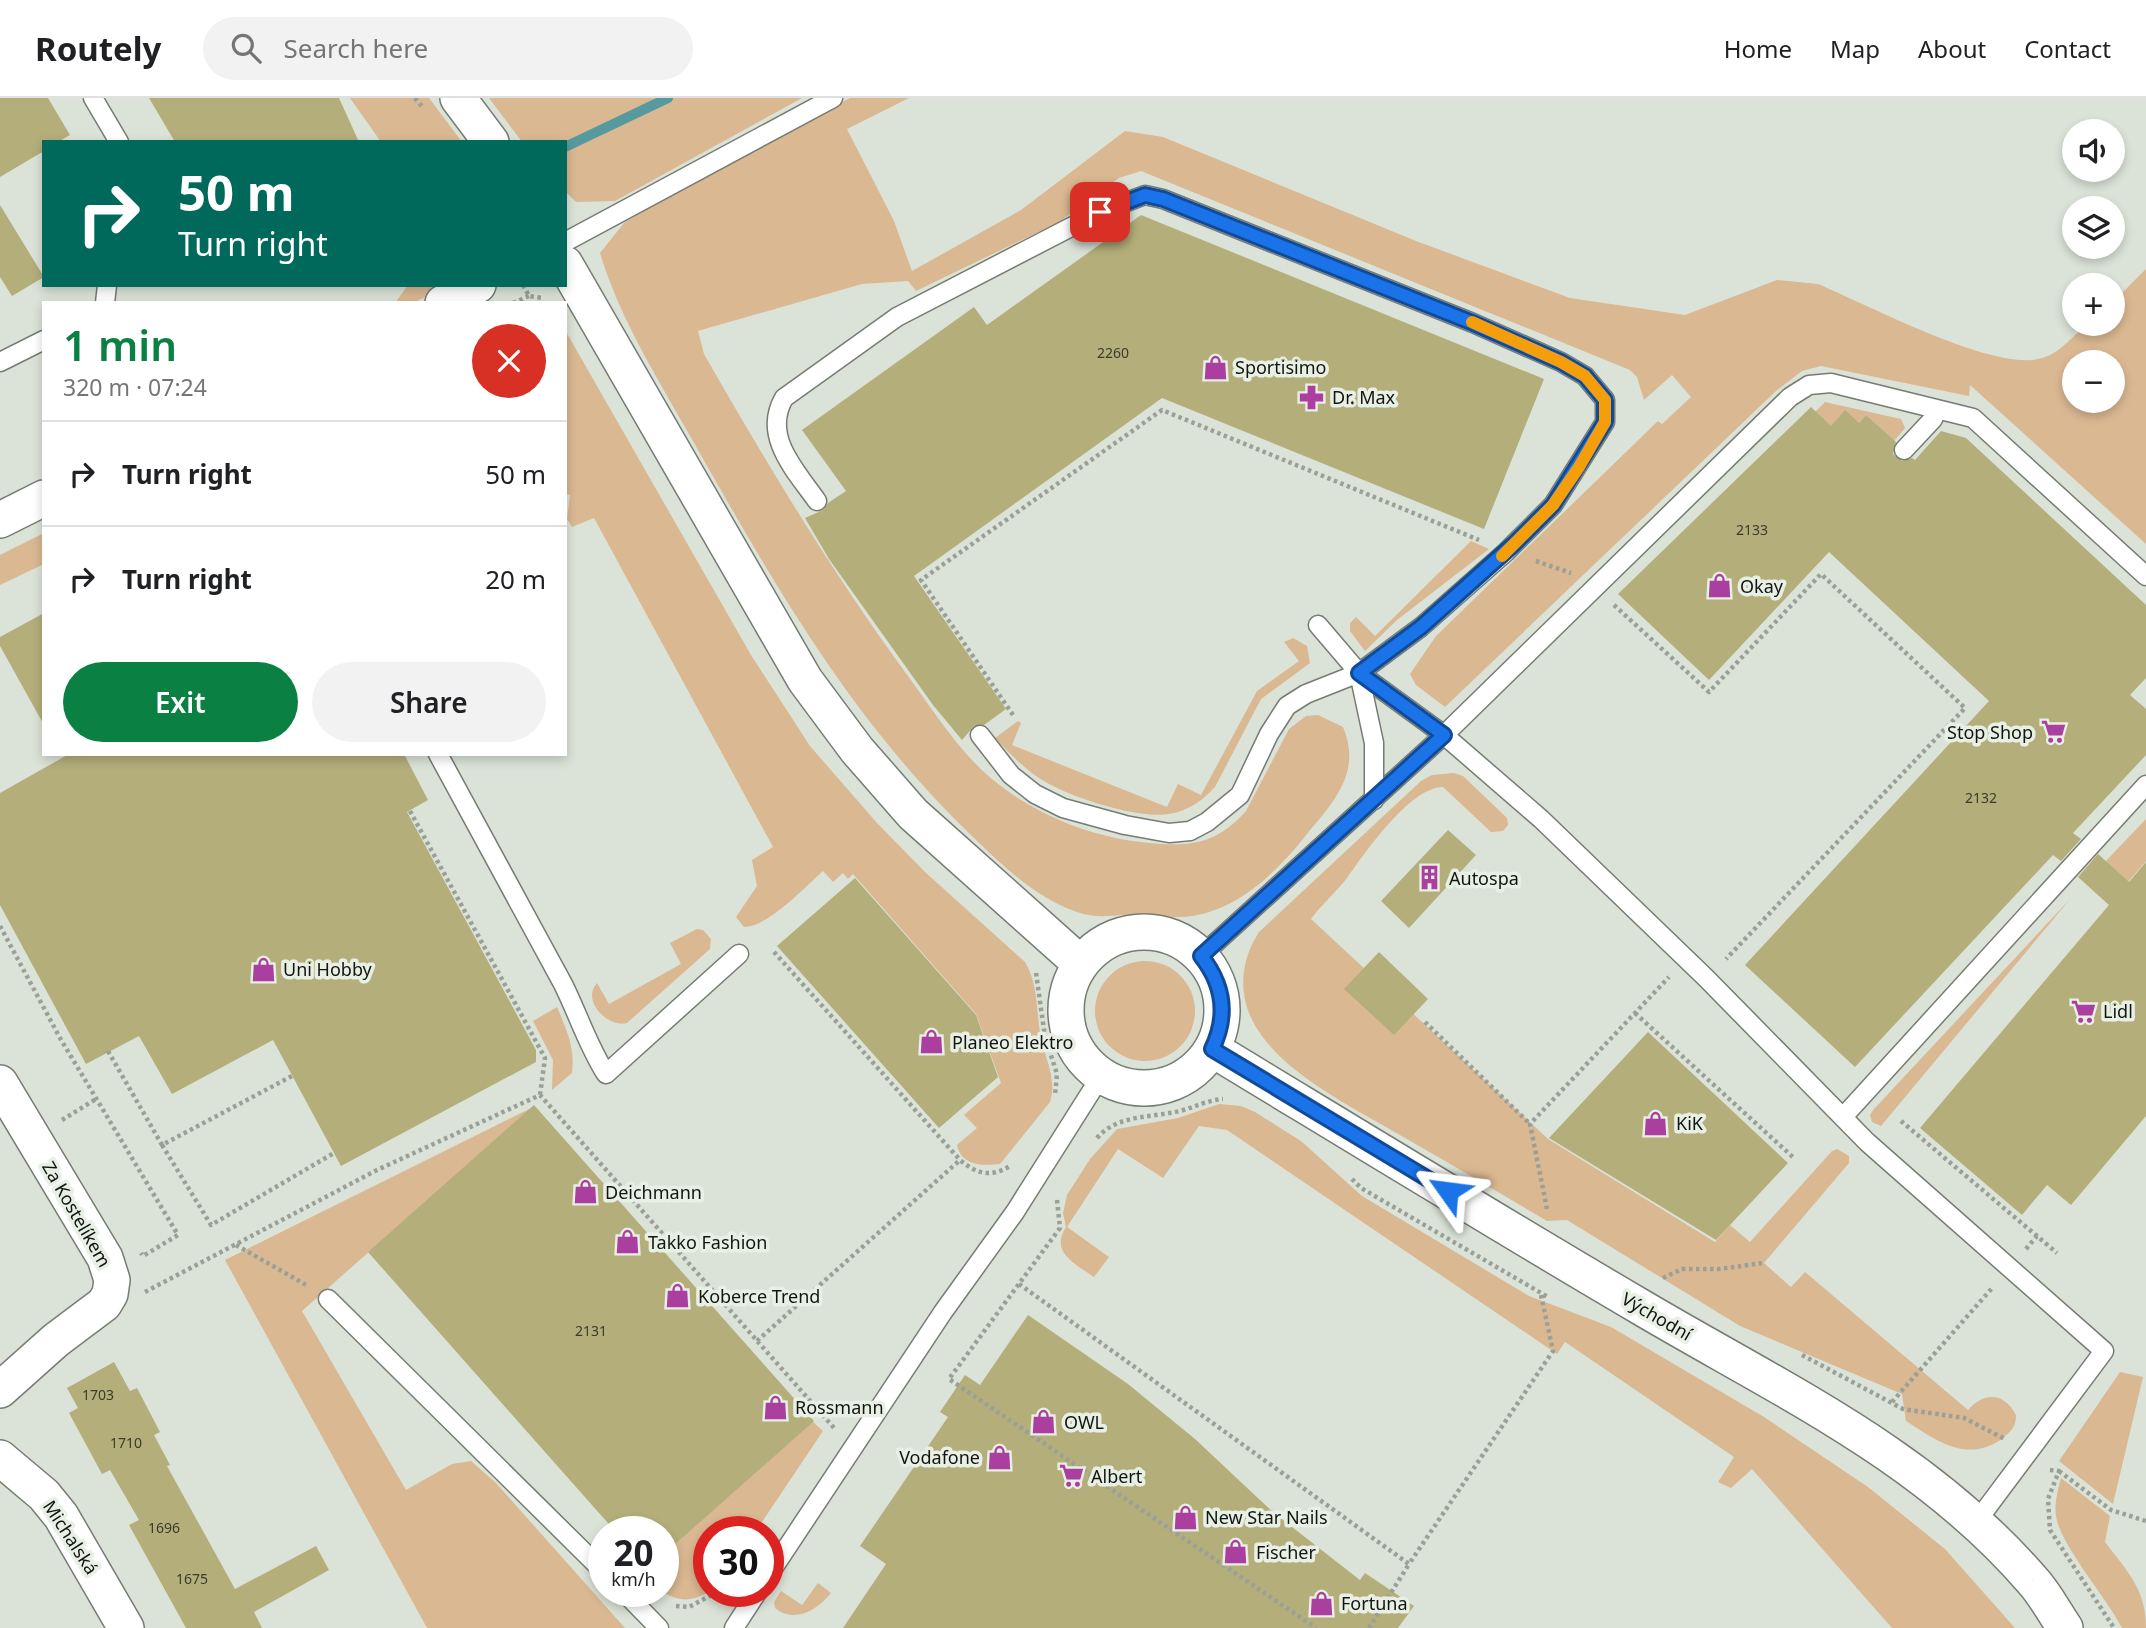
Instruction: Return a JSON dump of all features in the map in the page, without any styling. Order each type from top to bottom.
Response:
[{"type":"street","points":[[458,98],[490,140]]},
{"type":"street","points":[[567,267],[805,680],[857,750],[913,814],[1080,964]]},
{"type":"street","points":[[447,301],[474,287]]},
{"type":"street","points":[[0,520],[42,499]]},
{"type":"street","points":[[1139,931],[1162,933],[1183,942],[1201,956],[1212,969],[1222,1000],[1223,1018],[1212,1049],[1196,1069],[1174,1082],[1150,1088],[1124,1086],[1101,1076],[1076,1050],[1069,1033],[1066,997],[1080,964],[1097,947],[1117,936],[1139,931]]},
{"type":"street","name":"Východní","points":[[1212,1049],[1639,1306],[1867,1437],[1925,1478],[1977,1521],[2034,1582],[2064,1628]]},
{"type":"street","name":"Za Kostelíkem","points":[[0,1083],[111,1269],[110,1294],[104,1304]]},
{"type":"street","points":[[0,1390],[39,1354],[104,1304]]},
{"type":"street","name":"Michalská","points":[[0,1458],[44,1495],[61,1516],[126,1628]]},
{"type":"lane","points":[[93,98],[118,140]]},
{"type":"lane","points":[[567,241],[833,98]]},
{"type":"lane","points":[[817,501],[781,449],[775,424],[777,410],[784,398],[897,317],[1100,212],[1145,195],[1163,199],[1473,323],[1561,362],[1597,387],[1605,400],[1605,422],[1553,505],[1506,552],[1421,627],[1359,673],[1306,694],[1287,706],[1269,734],[1240,795],[1226,809],[1190,831],[1169,833],[1125,825],[1063,808],[1035,793],[1011,775],[980,735]]},
{"type":"lane","points":[[0,362],[42,341]]},
{"type":"lane","points":[[1201,956],[1444,735],[1799,390],[1819,382],[1831,383],[1973,418],[2146,576]]},
{"type":"lane","points":[[1905,450],[1933,419],[1937,410]]},
{"type":"lane","points":[[1318,625],[1359,673],[1444,735],[1594,869],[1877,1151],[2104,1351],[1977,1521]]},
{"type":"lane","points":[[1359,673],[1374,743],[1374,800]]},
{"type":"lane","points":[[439,756],[564,984],[583,1023],[592,1052],[606,1074],[739,954]]},
{"type":"lane","points":[[1843,1117],[2146,785]]},
{"type":"lane","points":[[784,1552],[943,1312],[1015,1212],[1101,1076]]},
{"type":"lane","points":[[328,1299],[588,1556]]},
{"type":"lane","points":[[639,1607],[659,1628]]},
{"type":"lane","points":[[734,1628],[748,1607]]},
{"type":"path","points":[[524,287],[529,296]]},
{"type":"path","points":[[518,301],[529,296],[549,301]]},
{"type":"path","points":[[1013,715],[921,580],[1162,410],[1506,552],[1600,582]]},
{"type":"path","points":[[410,811],[545,1058],[540,1095],[852,1449]]},
{"type":"path","points":[[0,926],[97,1099],[178,1235],[143,1256],[136,1244]]},
{"type":"path","points":[[774,952],[960,1160],[974,1172],[989,1174],[1009,1167],[1016,1157]]},
{"type":"path","points":[[1635,1013],[1796,1159]]},
{"type":"path","points":[[1425,1022],[1530,1124]]},
{"type":"path","points":[[108,1051],[211,1225],[334,1153]]},
{"type":"path","points":[[162,1145],[292,1076]]},
{"type":"path","points":[[104,1304],[146,1292],[377,1170],[540,1095]]},
{"type":"path","points":[[61,1120],[97,1099]]},
{"type":"path","points":[[54,1109],[68,1132]]},
{"type":"path","points":[[1902,1122],[2057,1253]]},
{"type":"path","points":[[757,1341],[960,1160]]},
{"type":"path","points":[[1059,1192],[1056,1206],[1060,1228],[949,1379],[1316,1628]]},
{"type":"path","points":[[1892,1402],[2037,1236]]},
{"type":"path","points":[[236,1245],[279,1267],[328,1299]]},
{"type":"path","points":[[1657,1283],[1666,1275],[1682,1269],[1719,1269],[1763,1263]]},
{"type":"path","points":[[1019,1284],[1409,1564]]},
{"type":"path","points":[[1369,1628],[1553,1351],[1541,1294]]},
{"type":"path","points":[[2059,1471],[2111,1510],[2146,1521]]},
{"type":"shaded area","points":[[350,98],[429,98],[460,140],[380,140]]},
{"type":"shaded area","points":[[489,98],[802,98],[615,201],[576,202],[567,193],[567,140],[520,140]]},
{"type":"shaded area","points":[[850,98],[909,98],[847,129],[894,221],[912,271],[1021,210],[1125,131],[1163,137],[1416,241],[1570,298],[1685,315],[1777,280],[1818,284],[1928,333],[1991,355],[2017,360],[2047,356],[2075,336],[2125,336],[2125,290],[2146,269],[2146,544],[1970,385],[1969,396],[1821,366],[1802,371],[1776,391],[1445,707],[1416,685],[1410,674],[1436,636],[1658,421],[1662,424],[1691,397],[1672,375],[1644,400],[1637,377],[1630,370],[1141,171],[1119,178],[1059,222],[916,291],[908,281],[862,284],[698,331],[704,354],[751,436],[877,633],[967,755],[992,779],[1025,802],[1062,821],[1121,839],[1172,844],[1198,842],[1222,832],[1246,811],[1289,729],[1306,716],[1318,715],[1343,727],[1349,760],[1341,788],[1291,853],[1249,892],[1216,910],[1198,915],[1174,917],[1148,914],[1085,914],[1062,906],[1034,890],[974,838],[891,748],[819,651],[724,496],[618,302],[600,253],[624,223],[698,178]]},
{"type":"shaded area","points":[[407,287],[446,287],[417,301],[396,301]]},
{"type":"shaded area","points":[[567,333],[751,655],[810,746],[877,823],[925,872],[1025,962],[1034,987],[1052,1093],[1050,1102],[1000,1164],[987,1165],[968,1161],[959,1152],[957,1145],[977,1128],[964,1115],[1001,1083],[976,1014],[853,874],[848,879],[843,873],[833,882],[823,871],[775,914],[754,925],[744,927],[736,917],[757,886],[752,860],[773,847],[594,518],[572,527],[567,519],[570,495],[567,494]]},
{"type":"shaded area","points":[[1825,402],[1901,419],[1905,428],[1894,441],[1866,415],[1844,439],[1815,412]]},
{"type":"shaded area","points":[[42,534],[42,565],[0,585],[0,555]]},
{"type":"shaded area","points":[[1471,541],[1489,549],[1397,620],[1365,651],[1350,631],[1350,623],[1356,617],[1375,636]]},
{"type":"shaded area","points":[[1293,638],[1307,646],[1310,663],[1261,699],[1215,787],[1188,808],[1169,814],[1142,814],[1078,797],[1037,776],[995,738],[1018,721],[1021,723],[1012,745],[1167,807],[1178,784],[1201,795],[1257,691],[1299,661],[1284,642]]},
{"type":"shaded area","points":[[1454,773],[1463,776],[1507,818],[1508,825],[1503,831],[1491,832],[1443,787],[1430,790],[1403,809],[1389,823],[1311,919],[1548,1139],[1715,1242],[1730,1225],[1750,1242],[1832,1151],[1837,1149],[1849,1156],[1849,1163],[1764,1263],[1791,1287],[1805,1272],[1968,1410],[1987,1398],[1994,1397],[2006,1402],[2016,1419],[2003,1438],[1990,1446],[1965,1449],[1953,1447],[1929,1436],[1906,1421],[1902,1394],[1740,1326],[1567,1220],[1547,1221],[1325,1091],[1290,1066],[1262,1036],[1248,1011],[1243,985],[1247,958],[1259,932],[1421,781],[1432,775]]},
{"type":"shaded area","points":[[2146,819],[2146,861],[2128,882],[2104,863]]},
{"type":"shaded area","points":[[2071,898],[1881,1126],[1872,1122],[1870,1115],[1874,1109]]},
{"type":"shaded area","points":[[697,929],[703,930],[711,939],[710,949],[627,1023],[612,1021],[598,1011],[592,997],[597,983],[609,1004],[681,964],[670,943]]},
{"type":"shaded area","points":[[1145,961],[1173,969],[1187,983],[1195,1011],[1187,1039],[1173,1053],[1145,1061],[1117,1053],[1103,1039],[1095,1011],[1103,983],[1117,969]]},
{"type":"shaded area","points":[[557,1007],[569,1039],[573,1064],[572,1073],[552,1090],[553,1060],[533,1021]]},
{"type":"shaded area","points":[[1219,1104],[1241,1106],[1255,1112],[1301,1141],[1362,1196],[1529,1296],[1611,1327],[1764,1417],[1868,1487],[1945,1549],[2015,1628],[1892,1628],[1752,1469],[1731,1488],[1718,1482],[1734,1457],[1565,1342],[1557,1354],[1227,1130],[1199,1126],[1163,1178],[1118,1149],[1067,1227],[1109,1257],[1094,1277],[1072,1262],[1066,1256],[1061,1243],[1066,1227],[1063,1213],[1067,1195],[1090,1159],[1117,1129],[1178,1118]]},
{"type":"shaded area","points":[[533,1107],[302,1311],[406,1490],[452,1464],[471,1461],[496,1483],[588,1586],[588,1607],[606,1607],[625,1628],[427,1628],[225,1260]]},
{"type":"shaded area","points":[[2120,1372],[2143,1377],[2113,1504],[2059,1461]]},
{"type":"shaded area","points":[[812,1421],[823,1431],[766,1516],[706,1516]]},
{"type":"shaded area","points":[[2061,1478],[2110,1516],[2105,1542],[2139,1591],[2146,1628],[2122,1628],[2066,1542],[2056,1516]]},
{"type":"shaded area","points":[[693,1528],[693,1598],[679,1598],[679,1541]]},
{"type":"shaded area","points":[[818,1583],[831,1593],[819,1605],[798,1615],[783,1613],[775,1607],[784,1607],[784,1593],[802,1605]]},
{"type":"building","points":[[0,98],[48,98],[70,135],[61,140],[42,140],[42,152],[0,177]]},
{"type":"building","points":[[149,98],[339,98],[358,140],[174,140]]},
{"type":"building","points":[[0,205],[42,274],[42,278],[12,296],[0,277]]},
{"type":"building","points":[[1141,215],[1544,379],[1484,529],[1162,398],[914,576],[1006,709],[984,725],[974,726],[962,740],[933,705],[829,559],[805,518],[823,510],[828,503],[846,491],[802,430],[974,307],[987,325]]},
{"type":"building","name":"Stop Shop","points":[[1811,407],[1831,426],[1845,410],[1859,423],[1866,415],[1896,442],[1893,454],[1902,461],[1912,458],[1915,460],[1941,431],[1966,438],[2146,605],[2146,678],[2130,695],[2146,709],[2146,755],[2073,833],[2081,839],[2061,861],[2053,855],[1855,1067],[1745,965],[1989,701],[1829,552],[1709,680],[1618,594]]},
{"type":"building","points":[[42,614],[42,721],[0,646],[0,637]]},
{"type":"building","name":"Uni Hobby","points":[[65,756],[405,756],[428,800],[407,812],[536,1050],[536,1062],[341,1166],[273,1040],[172,1094],[139,1036],[86,1064],[0,905],[0,793]]},
{"type":"building","name":"Autospa","points":[[1448,830],[1476,855],[1409,928],[1381,901]]},
{"type":"building","name":"Lidl","points":[[2098,854],[2129,882],[2146,862],[2146,1116],[2071,1205],[2047,1185],[2022,1215],[1920,1128],[2109,905],[2078,877]]},
{"type":"building","points":[[855,878],[976,1015],[998,1077],[939,1128],[777,946]]},
{"type":"building","points":[[1379,952],[1428,999],[1394,1035],[1344,989]]},
{"type":"building","points":[[1648,1032],[1788,1163],[1716,1240],[1549,1138]]},
{"type":"building","points":[[534,1105],[814,1421],[707,1516],[693,1516],[693,1528],[679,1541],[679,1516],[602,1516],[368,1252]]},
{"type":"building","name":"Albert","points":[[1028,1315],[1128,1384],[1195,1439],[1274,1513],[1360,1580],[1365,1573],[1414,1606],[1398,1628],[843,1628],[886,1564],[860,1546],[948,1417],[940,1412],[965,1375],[980,1385]]},
{"type":"building","points":[[114,1362],[130,1391],[137,1388],[160,1432],[154,1435],[170,1465],[167,1466],[235,1589],[316,1546],[329,1570],[254,1612],[262,1628],[186,1628],[129,1525],[139,1520],[110,1470],[102,1474],[69,1413],[78,1408],[67,1388]]},
{"type":"waterway","points":[[567,146],[668,98]]},
{"type":"slow traffic","points":[[1472,322],[1561,362],[1585,376],[1597,387],[1605,400],[1605,422],[1579,467],[1553,505],[1502,556]]},
{"type":"place","name":"Sportisimo","points":[[1215,367]]},
{"type":"place","name":"Dr. Max","points":[[1312,397]]},
{"type":"place","name":"Okay","points":[[1720,586]]},
{"type":"place","name":"Stop Shop","points":[[2053,732]]},
{"type":"place","name":"Autospa","points":[[1429,878]]},
{"type":"place","name":"Uni Hobby","points":[[263,969]]},
{"type":"place","name":"Lidl","points":[[2083,1011]]},
{"type":"place","name":"Planeo Elektro","points":[[932,1042]]},
{"type":"place","name":"KiK","points":[[1656,1123]]},
{"type":"place","name":"Deichmann","points":[[585,1192]]},
{"type":"place","name":"Takko Fashion","points":[[628,1242]]},
{"type":"place","name":"Koberce Trend","points":[[678,1296]]},
{"type":"place","name":"Rossmann","points":[[775,1407]]},
{"type":"place","name":"OWL","points":[[1044,1422]]},
{"type":"place","name":"Vodafone","points":[[1000,1457]]},
{"type":"place","name":"Albert","points":[[1071,1476]]},
{"type":"place","name":"New Star Nails","points":[[1185,1517]]},
{"type":"place","name":"Fischer","points":[[1236,1552]]},
{"type":"place","name":"Fortuna","points":[[1321,1603]]},
{"type":"route","points":[[1100,212],[1145,195],[1163,199],[1473,323],[1561,362],[1585,376],[1597,387],[1605,400],[1605,422],[1553,505],[1514,544],[1421,627],[1359,673],[1444,735],[1201,956],[1212,969],[1222,1000],[1223,1018],[1212,1049],[1448,1191]]}]
